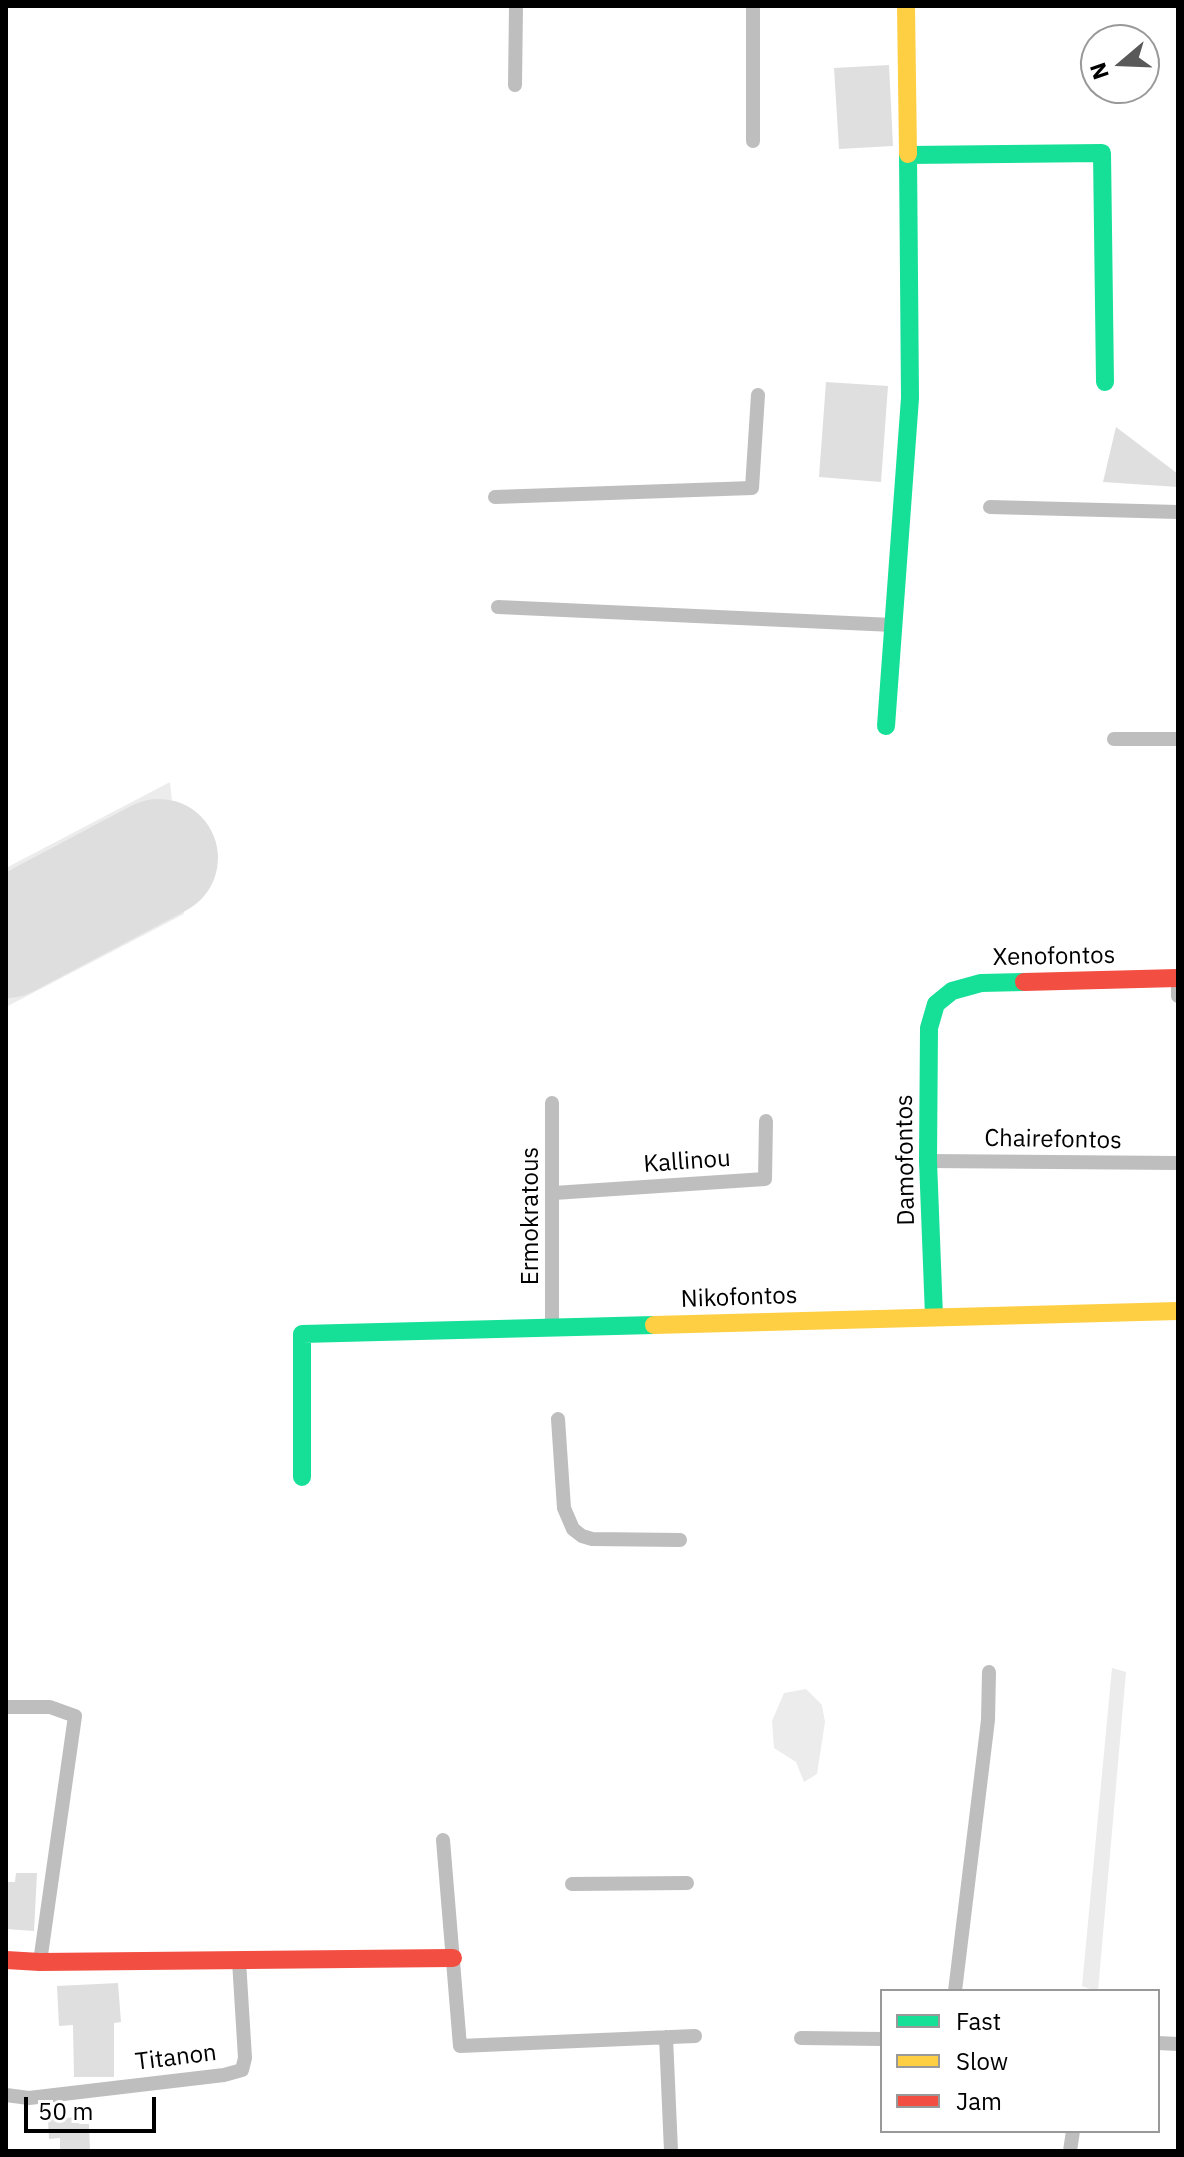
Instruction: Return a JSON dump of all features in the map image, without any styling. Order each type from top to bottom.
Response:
[{"type":"street","points":[[515,85],[516,6]]},
{"type":"street","points":[[753,6],[753,141]]},
{"type":"street","points":[[886,726],[910,398],[906,6]]},
{"type":"street","points":[[909,155],[1102,153],[1105,382]]},
{"type":"street","points":[[495,497],[752,488],[758,395]]},
{"type":"street","points":[[990,507],[1178,512]]},
{"type":"street","points":[[498,607],[893,625]]},
{"type":"street","points":[[1114,739],[1178,739]]},
{"type":"street","points":[[1178,978],[1178,996]]},
{"type":"street","name":"Xenofontos","points":[[936,1004],[952,991],[981,983],[1178,978]]},
{"type":"street","name":"Damofontos","points":[[934,1316],[928,1161],[929,1028],[936,1004]]},
{"type":"street","name":"Ermokratous","points":[[552,1103],[552,1329]]},
{"type":"street","name":"Kallinou","points":[[554,1193],[765,1179],[766,1121]]},
{"type":"street","name":"Chairefontos","points":[[928,1161],[1178,1163]]},
{"type":"street","name":"Nikofontos","points":[[302,1477],[302,1334],[1178,1311]]},
{"type":"street","points":[[558,1419],[564,1508],[573,1529],[592,1539],[680,1540]]},
{"type":"street","points":[[955,1989],[988,1720],[989,1672]]},
{"type":"street","points":[[6,1707],[50,1707],[75,1716],[40,1962]]},
{"type":"street","points":[[443,1840],[460,2046],[695,2036]]},
{"type":"street","points":[[572,1884],[687,1883]]},
{"type":"street","points":[[6,1960],[453,1958]]},
{"type":"street","name":"Titanon","points":[[6,2095],[29,2098],[224,2075],[242,2070],[245,2058],[239,1961]]},
{"type":"street","points":[[666,2037],[671,2151]]},
{"type":"street","points":[[801,2038],[880,2039]]},
{"type":"shaded area","points":[[170,782],[184,914],[6,1007],[6,971],[176,882],[167,816],[6,901],[6,868]]},
{"type":"shaded area","points":[[1112,1668],[1126,1672],[1098,1989],[1082,1986]]},
{"type":"shaded area","points":[[806,1689],[822,1705],[825,1722],[817,1774],[804,1782],[796,1762],[774,1748],[772,1721],[784,1693]]},
{"type":"building","points":[[889,65],[893,146],[839,149],[834,68]]},
{"type":"building","points":[[826,382],[888,386],[881,482],[819,477]]},
{"type":"building","points":[[1116,427],[1178,474],[1178,487],[1103,482]]},
{"type":"building","points":[[16,1873],[37,1873],[34,1931],[6,1929],[6,1882],[15,1882]]},
{"type":"building","points":[[118,1983],[121,2022],[114,2023],[114,2077],[74,2077],[73,2025],[59,2026],[57,1986]]},
{"type":"building","points":[[80,2117],[79,2124],[89,2124],[90,2151],[60,2151],[60,2138],[49,2139],[48,2119]]},
{"type":"runway","points":[[6,939],[159,858]]},
{"type":"traffic: fast","points":[[909,155],[1102,153],[1105,382]]},
{"type":"traffic: fast","points":[[886,726],[910,398],[908,154]]},
{"type":"traffic: fast","points":[[934,1316],[928,1161],[929,1028],[936,1004],[952,991],[981,983],[1024,982]]},
{"type":"traffic: fast","points":[[302,1477],[302,1334],[654,1325]]},
{"type":"traffic: slow","points":[[906,6],[908,154]]},
{"type":"traffic: slow","points":[[654,1325],[1178,1311]]},
{"type":"traffic: jam","points":[[1024,982],[1178,978]]},
{"type":"traffic: jam","points":[[6,1960],[453,1958]]}]
